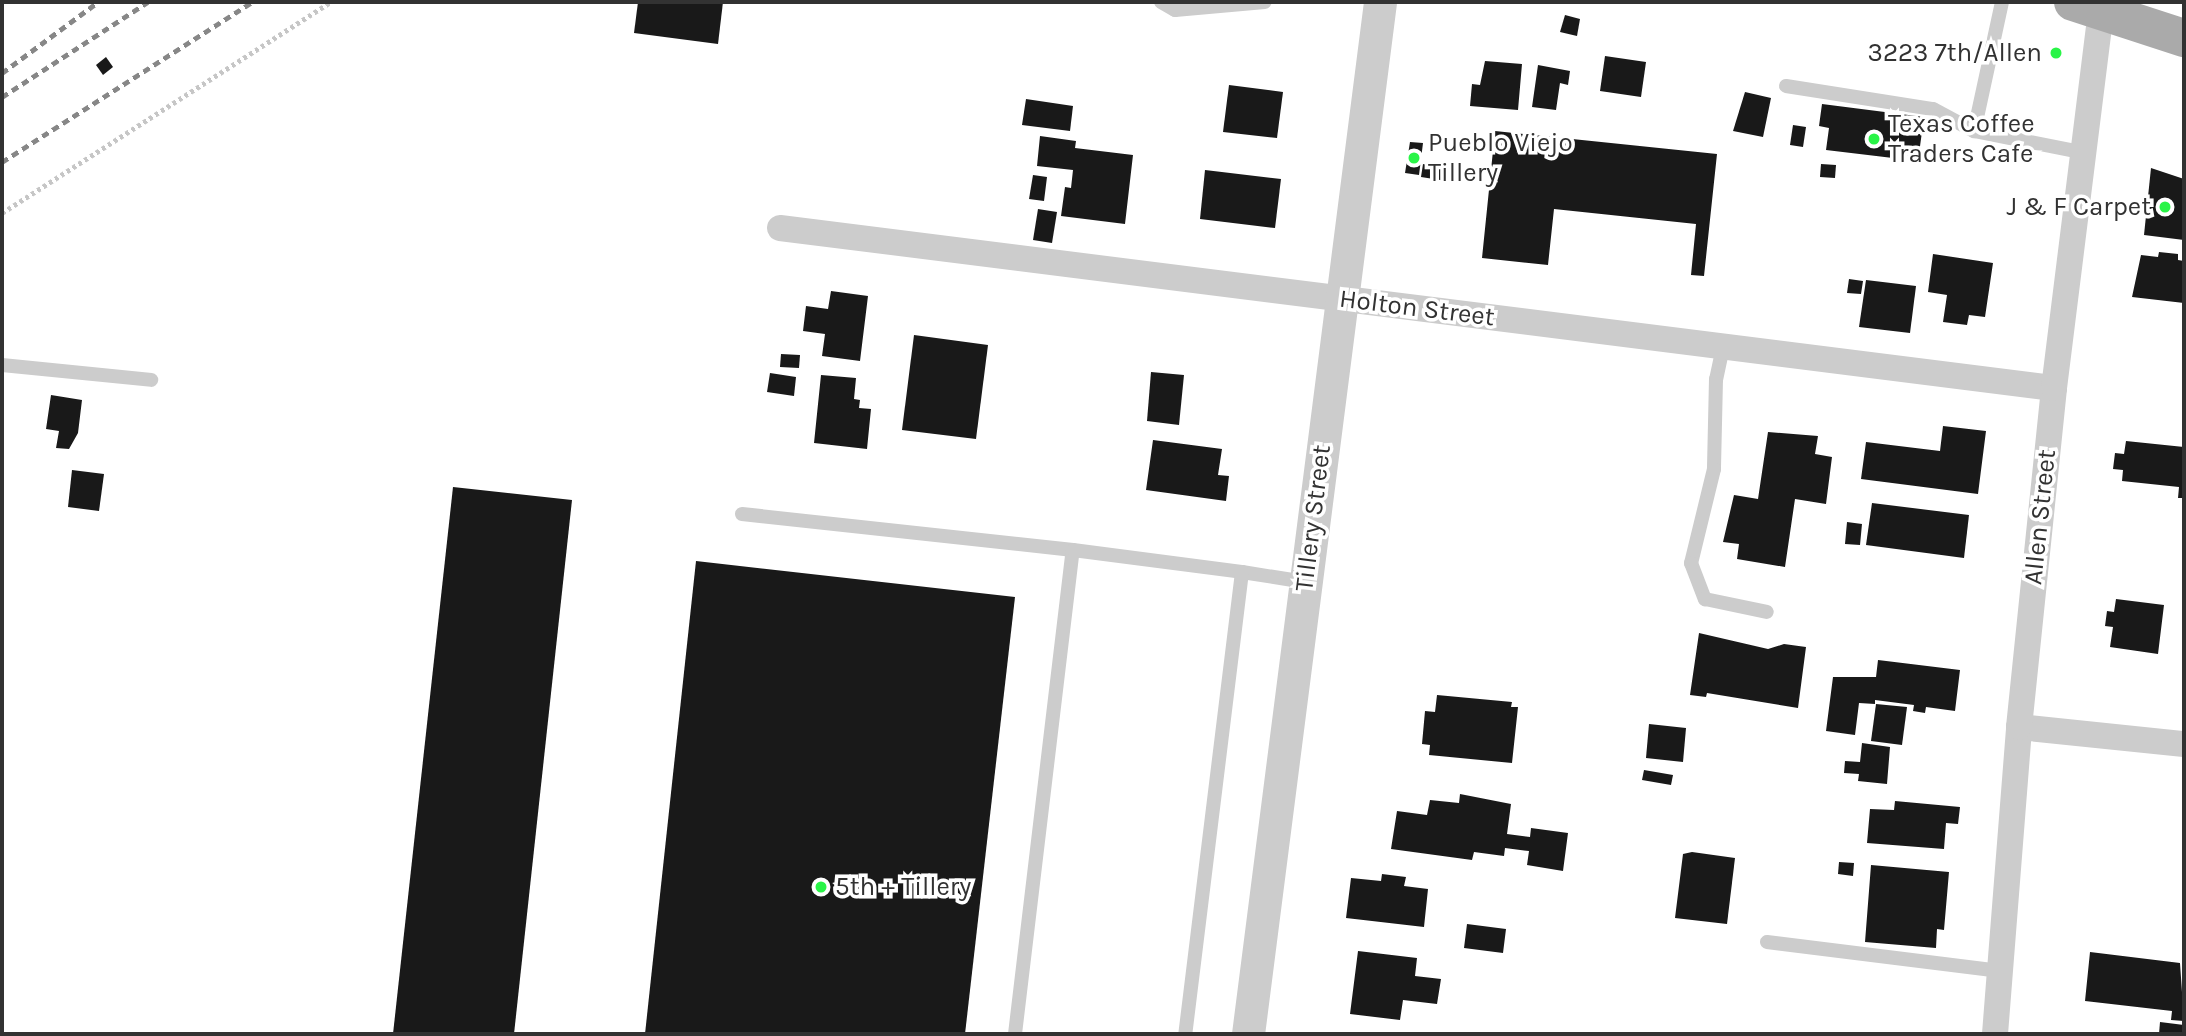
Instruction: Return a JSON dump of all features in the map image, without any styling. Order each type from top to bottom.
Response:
[{"type":"main road","points":[[2092,5],[2184,38]]},
{"type":"street","name":"Tillery Street","points":[[1248,1034],[1376,2]]},
{"type":"street","name":"Allen Street","points":[[1995,1034],[2019,727],[2054,388],[2085,153],[2092,5]]},
{"type":"street","name":"Holton Street","points":[[780,228],[2054,388]]},
{"type":"street","points":[[2019,727],[2184,744]]},
{"type":"lane","points":[[1161,2],[1175,10],[1265,2]]},
{"type":"lane","points":[[1974,131],[2002,2]]},
{"type":"lane","points":[[1786,86],[1933,109],[1974,131],[2085,153]]},
{"type":"lane","points":[[1723,347],[1716,379],[1714,468],[1691,563],[1705,599],[1767,612]]},
{"type":"lane","points":[[2,365],[151,380]]},
{"type":"lane","points":[[742,514],[1073,550],[1305,582]]},
{"type":"lane","points":[[1015,1034],[1073,550]]},
{"type":"lane","points":[[1185,1034],[1242,572]]},
{"type":"lane","points":[[1767,942],[2000,971]]},
{"type":"path","points":[[2,213],[331,2]]},
{"type":"building","points":[[638,2],[723,2],[718,44],[634,33]]},
{"type":"building","points":[[1565,15],[1580,19],[1577,36],[1560,32]]},
{"type":"building","points":[[1605,56],[1646,62],[1641,97],[1600,91]]},
{"type":"building","points":[[106,57],[113,67],[103,75],[96,65]]},
{"type":"building","points":[[1485,61],[1522,64],[1518,110],[1470,106],[1472,84],[1480,85]]},
{"type":"building","points":[[1538,65],[1570,71],[1568,85],[1560,83],[1556,110],[1532,107]]},
{"type":"building","points":[[1229,85],[1283,92],[1277,138],[1223,132]]},
{"type":"building","points":[[1745,92],[1771,98],[1763,137],[1733,131]]},
{"type":"building","points":[[1026,99],[1073,106],[1070,131],[1022,125]]},
{"type":"building","name":"Texas Coffee Traders Cafe","points":[[1822,104],[1924,117],[1918,161],[1826,150],[1829,128],[1819,126]]},
{"type":"building","points":[[1793,125],[1806,127],[1803,147],[1790,145]]},
{"type":"building","points":[[1495,131],[1717,154],[1704,276],[1691,275],[1696,224],[1554,209],[1548,265],[1482,258]]},
{"type":"building","points":[[1040,136],[1076,141],[1075,148],[1133,155],[1125,224],[1061,216],[1065,187],[1071,188],[1073,170],[1037,166]]},
{"type":"building","name":"Pueblo Viejo Tillery","points":[[1410,142],[1423,143],[1419,175],[1405,173]]},
{"type":"building","points":[[1423,164],[1455,170],[1453,182],[1421,177]]},
{"type":"building","points":[[1821,164],[1836,165],[1835,178],[1820,177]]},
{"type":"building","name":"J & F Carpet","points":[[2151,168],[2184,179],[2184,240],[2144,235]]},
{"type":"building","points":[[1205,170],[1281,179],[1275,228],[1200,219]]},
{"type":"building","points":[[1033,175],[1047,177],[1044,201],[1029,199]]},
{"type":"building","points":[[1038,209],[1057,212],[1052,243],[1033,240]]},
{"type":"building","points":[[2159,252],[2178,254],[2178,260],[2184,261],[2184,303],[2132,297],[2141,255],[2158,257]]},
{"type":"building","points":[[1933,254],[1993,263],[1985,317],[1969,315],[1967,325],[1943,322],[1947,295],[1928,292]]},
{"type":"building","points":[[1849,279],[1863,281],[1861,294],[1847,293]]},
{"type":"building","points":[[1866,280],[1916,286],[1910,333],[1859,327]]},
{"type":"building","points":[[831,291],[868,296],[860,361],[822,356],[825,334],[803,331],[806,306],[828,309]]},
{"type":"building","points":[[914,335],[988,345],[976,439],[902,430]]},
{"type":"building","points":[[781,354],[800,355],[799,368],[780,367]]},
{"type":"building","points":[[1151,372],[1184,375],[1179,425],[1147,421]]},
{"type":"building","points":[[770,373],[796,377],[794,396],[767,392]]},
{"type":"building","points":[[821,375],[856,378],[854,399],[860,400],[859,408],[871,409],[867,449],[814,443]]},
{"type":"building","points":[[51,395],[82,400],[78,433],[69,449],[56,448],[59,431],[46,429]]},
{"type":"building","points":[[1943,426],[1986,431],[1978,494],[1861,479],[1866,442],[1940,451]]},
{"type":"building","points":[[1768,432],[1818,436],[1815,454],[1832,457],[1826,504],[1795,499],[1785,567],[1737,559],[1739,544],[1723,542],[1734,495],[1758,499]]},
{"type":"building","points":[[1153,440],[1222,449],[1218,475],[1229,476],[1226,501],[1146,490]]},
{"type":"building","points":[[2126,441],[2184,447],[2184,498],[2178,498],[2179,487],[2122,481],[2123,470],[2113,469],[2115,453],[2124,454]]},
{"type":"building","points":[[72,470],[104,474],[99,511],[68,507]]},
{"type":"building","points":[[453,487],[572,500],[514,1034],[393,1034]]},
{"type":"building","points":[[1872,503],[1969,515],[1964,558],[1866,545]]},
{"type":"building","points":[[1847,522],[1862,524],[1860,545],[1845,544]]},
{"type":"building","name":"5th + Tillery","points":[[696,561],[1015,597],[965,1034],[645,1034]]},
{"type":"building","points":[[2116,599],[2164,605],[2158,654],[2110,647],[2113,627],[2105,626],[2107,611],[2114,612]]},
{"type":"building","points":[[1699,633],[1768,649],[1784,644],[1806,647],[1798,708],[1707,693],[1706,697],[1690,695]]},
{"type":"building","points":[[1878,660],[1960,670],[1955,711],[1926,707],[1925,713],[1913,711],[1914,705],[1875,700],[1875,704],[1859,703],[1855,735],[1826,731],[1833,677],[1876,677]]},
{"type":"building","points":[[1437,695],[1512,702],[1511,707],[1518,707],[1512,763],[1429,755],[1430,745],[1422,744],[1425,711],[1435,712]]},
{"type":"building","points":[[1876,704],[1907,707],[1902,745],[1871,741]]},
{"type":"building","points":[[1649,724],[1686,728],[1683,762],[1646,758]]},
{"type":"building","points":[[1862,743],[1890,747],[1887,784],[1858,781],[1859,774],[1844,773],[1845,761],[1860,762]]},
{"type":"building","points":[[1644,770],[1673,775],[1671,785],[1642,780]]},
{"type":"building","points":[[1460,794],[1511,804],[1507,834],[1530,837],[1531,828],[1568,833],[1563,871],[1527,865],[1529,851],[1505,848],[1504,856],[1474,852],[1472,860],[1391,849],[1397,811],[1427,815],[1430,800],[1459,803]]},
{"type":"building","points":[[1895,801],[1960,807],[1958,824],[1946,823],[1944,849],[1867,843],[1870,809],[1894,810]]},
{"type":"building","points":[[1692,852],[1735,858],[1727,924],[1675,918],[1683,854]]},
{"type":"building","points":[[1839,862],[1854,863],[1853,876],[1838,874]]},
{"type":"building","points":[[1871,865],[1949,872],[1944,930],[1937,929],[1936,948],[1865,942]]},
{"type":"building","points":[[1382,874],[1406,877],[1404,886],[1428,889],[1424,927],[1346,918],[1351,878],[1381,881]]},
{"type":"building","points":[[1467,924],[1506,929],[1503,953],[1464,948]]},
{"type":"building","points":[[1358,951],[1417,958],[1415,976],[1441,979],[1437,1004],[1403,1000],[1400,1020],[1350,1014]]},
{"type":"building","points":[[2090,952],[2180,963],[2184,1021],[2171,1020],[2172,1011],[2085,1001]]},
{"type":"building","points":[[2160,1022],[2184,1025],[2184,1034],[2159,1034]]},
{"type":"railway","points":[[2,73],[98,2]]},
{"type":"railway","points":[[2,97],[148,2]]},
{"type":"railway","points":[[2,162],[252,2]]},
{"type":"place","name":"3223 7th/Allen","points":[[2056,53]]},
{"type":"place","name":"Texas Coffee Traders Cafe","points":[[1874,139]]},
{"type":"place","name":"Pueblo Viejo Tillery","points":[[1414,158]]},
{"type":"place","name":"J & F Carpet","points":[[2165,207]]},
{"type":"place","name":"5th + Tillery","points":[[821,887]]}]
